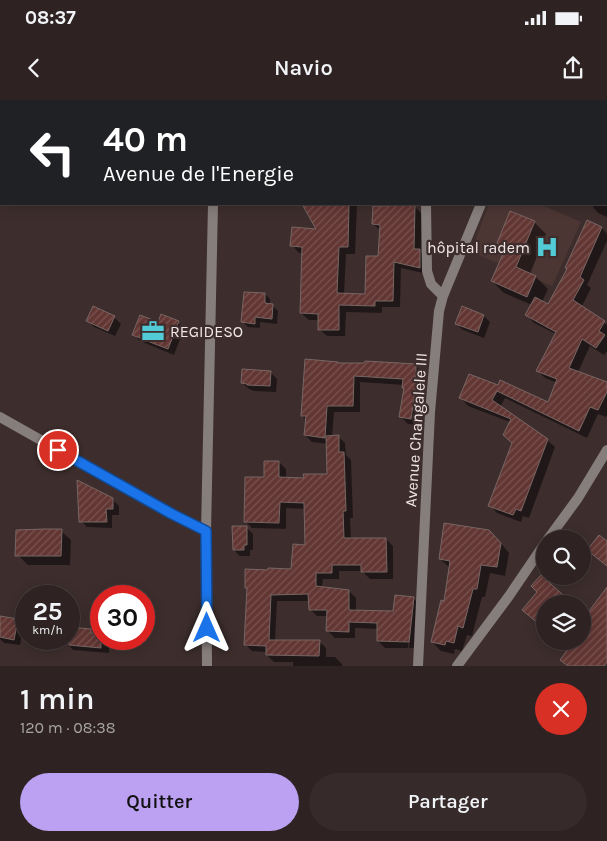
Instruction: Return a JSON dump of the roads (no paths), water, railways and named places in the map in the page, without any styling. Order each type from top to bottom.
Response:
[{"type":"street","points":[[207,666],[206,531],[213,205]]},
{"type":"street","points":[[426,205],[427,271],[431,284],[443,296]]},
{"type":"street","name":"Avenue Changalele III","points":[[418,666],[430,412],[439,311],[443,296],[481,205]]},
{"type":"street","points":[[0,417],[172,514],[206,531]]},
{"type":"street","points":[[555,530],[578,498],[607,450]]},
{"type":"street","points":[[457,666],[536,556]]},
{"type":"place","name":"hôpital radem","points":[[547,247]]},
{"type":"place","name":"REGIDESO","points":[[153,331]]}]
